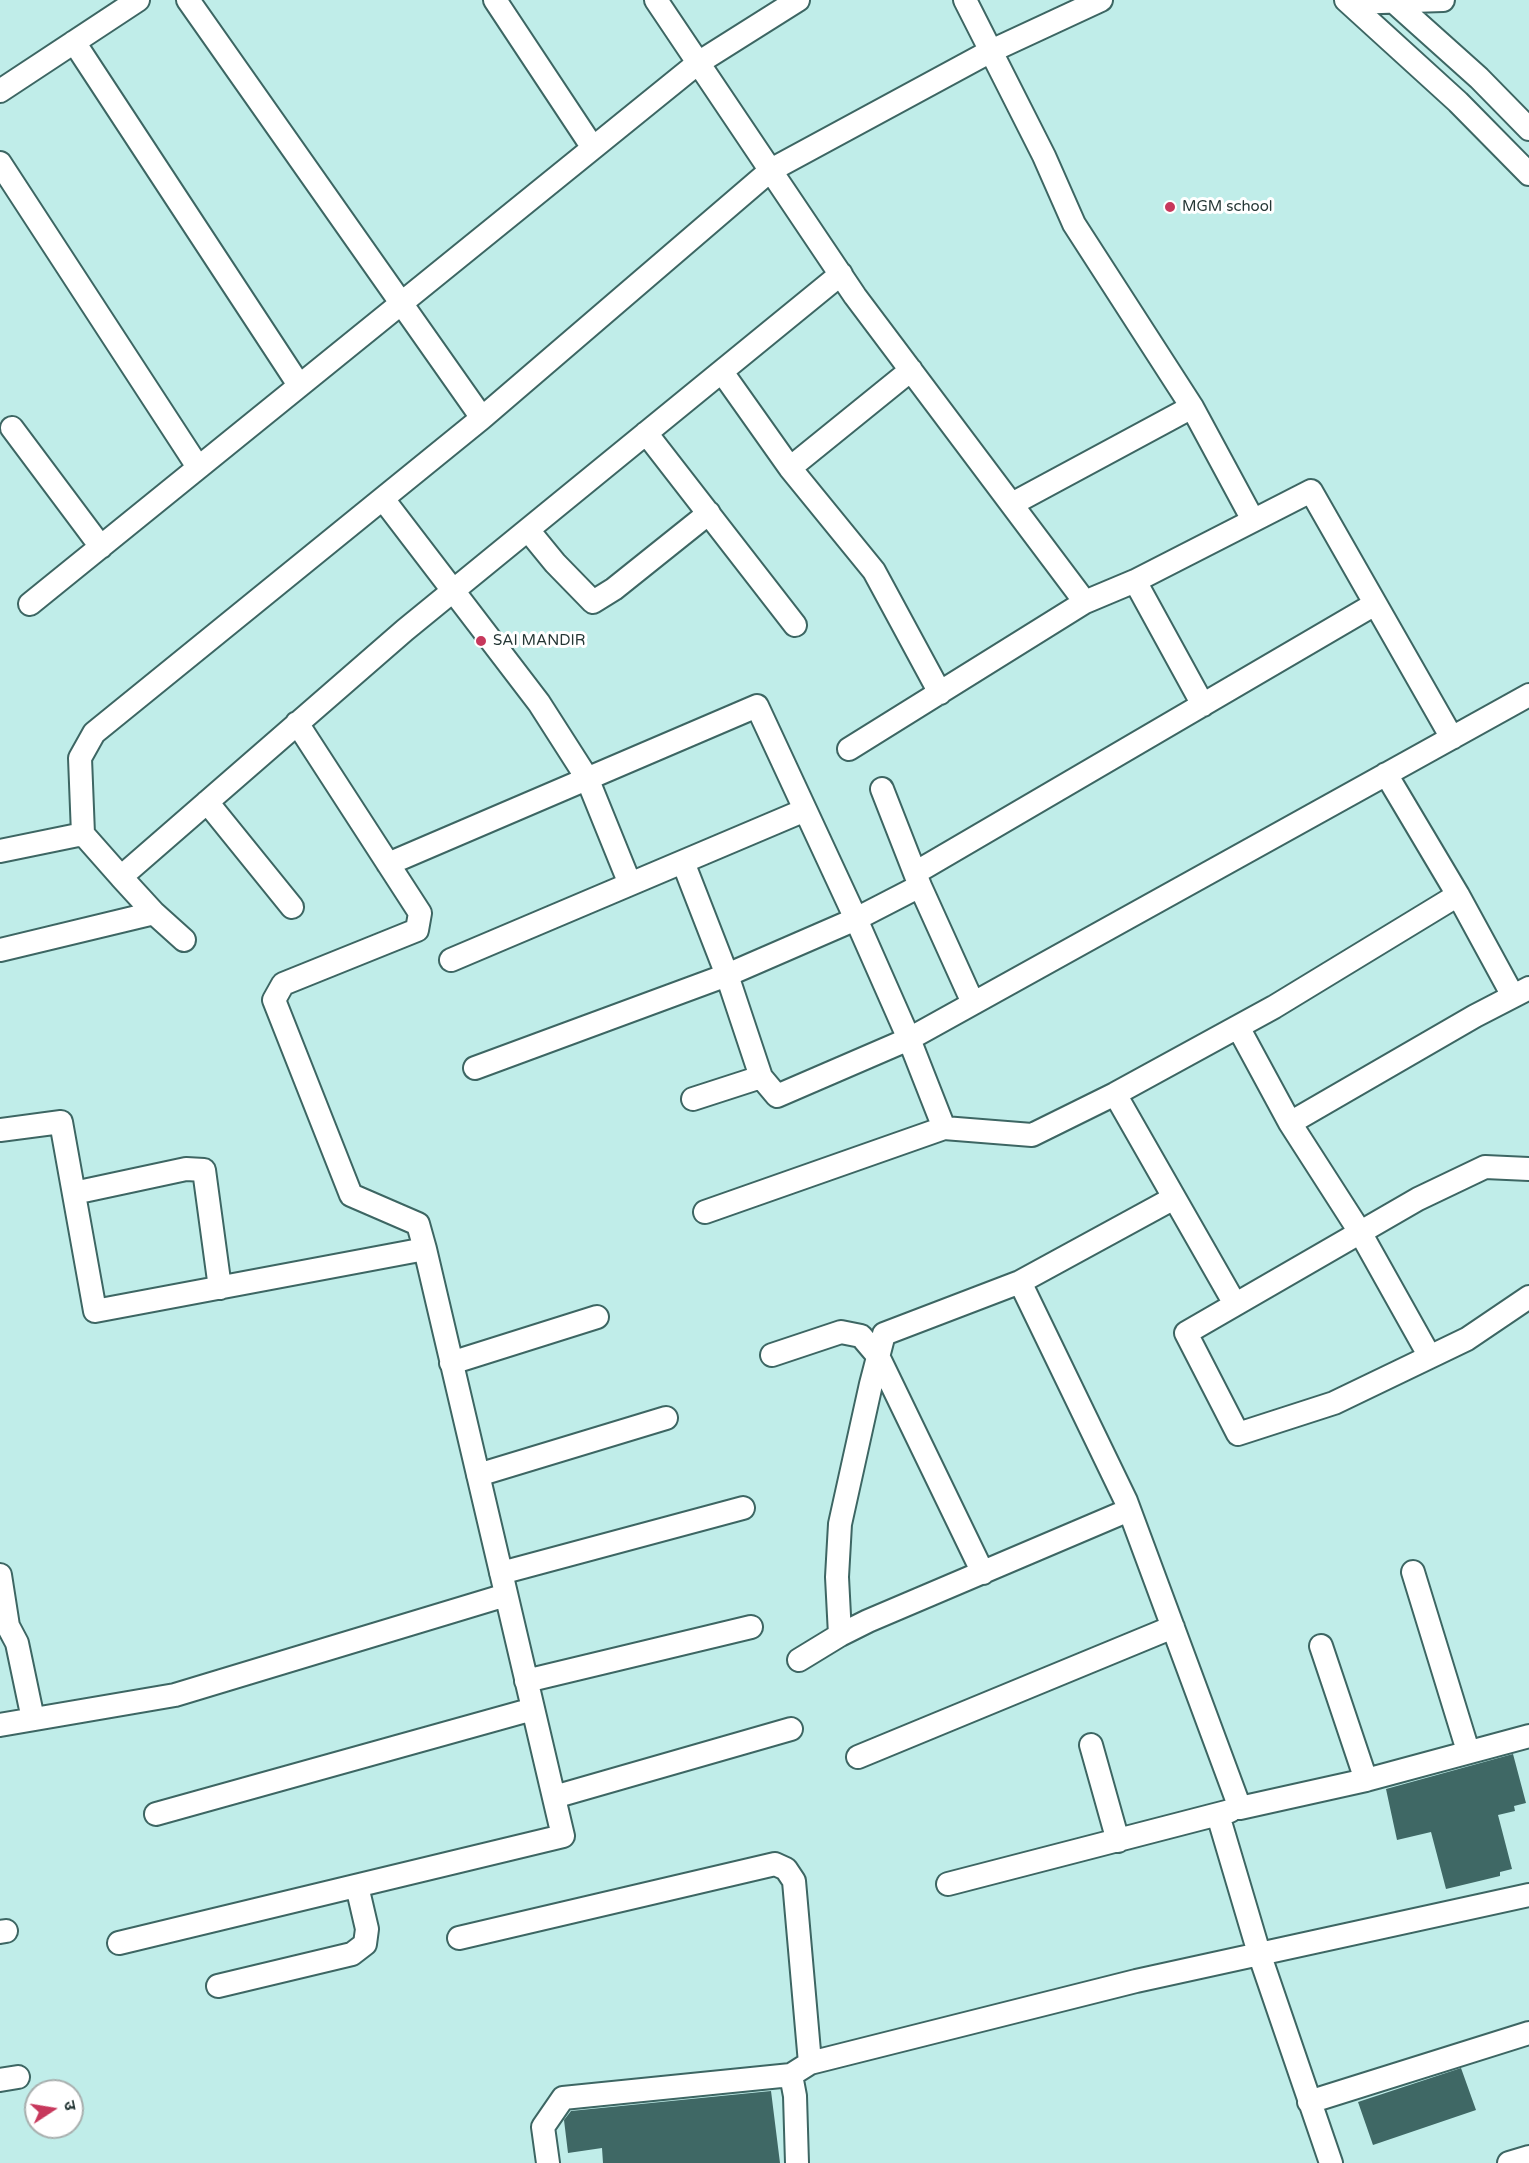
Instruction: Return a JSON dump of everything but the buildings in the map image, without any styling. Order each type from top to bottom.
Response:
[{"type":"street","points":[[0,91],[138,0]]},
{"type":"street","points":[[188,0],[483,418]]},
{"type":"street","points":[[495,0],[593,148]]},
{"type":"street","points":[[656,0],[841,274],[1085,602]]},
{"type":"street","points":[[30,604],[698,63],[798,0]]},
{"type":"street","points":[[965,0],[989,52],[1044,156],[1074,224],[1192,407],[1252,520]]},
{"type":"street","points":[[184,940],[154,914],[83,834],[80,758],[94,734],[483,418],[771,170],[989,52],[1101,0]]},
{"type":"street","points":[[1348,2],[1443,0]]},
{"type":"street","points":[[1394,1],[1479,78],[1529,129]]},
{"type":"street","points":[[1348,2],[1458,102],[1529,174]]},
{"type":"street","points":[[74,42],[299,385]]},
{"type":"street","points":[[1458,102],[1479,78]]},
{"type":"street","points":[[0,163],[198,467]]},
{"type":"street","points":[[121,877],[405,630],[841,274]]},
{"type":"street","points":[[790,468],[911,370]]},
{"type":"street","points":[[722,372],[790,468],[874,571],[940,693]]},
{"type":"street","points":[[1012,504],[1192,407]]},
{"type":"street","points":[[12,428],[101,547]]},
{"type":"street","points":[[646,433],[795,625]]},
{"type":"street","points":[[849,749],[1085,602],[1135,581],[1311,491],[1452,738]]},
{"type":"street","points":[[383,499],[538,703],[587,778],[630,884]]},
{"type":"street","points":[[528,530],[555,563],[593,602],[622,583],[708,513]]},
{"type":"street","points":[[1135,581],[1203,705]]},
{"type":"street","points":[[475,1068],[727,975],[856,919],[1203,705],[1376,604]]},
{"type":"street","points":[[683,862],[727,975],[761,1077],[777,1096],[909,1039],[1529,695]]},
{"type":"street","points":[[388,864],[757,706],[856,919],[909,1039],[944,1128]]},
{"type":"street","points":[[119,1943],[563,1836],[418,1224],[351,1195],[274,1000],[283,984],[417,930],[420,914],[297,723]]},
{"type":"street","points":[[1290,1123],[1521,992],[1458,895],[1386,774]]},
{"type":"street","points":[[882,789],[917,880],[972,1003]]},
{"type":"street","points":[[207,802],[292,907]]},
{"type":"street","points":[[451,960],[805,810]]},
{"type":"street","points":[[0,851],[83,834]]},
{"type":"street","points":[[705,1212],[944,1128],[1032,1135],[1114,1094],[1274,1007],[1458,895]]},
{"type":"street","points":[[0,950],[154,914]]},
{"type":"street","points":[[1238,1027],[1290,1123],[1360,1232],[1430,1357]]},
{"type":"street","points":[[693,1099],[761,1077]]},
{"type":"street","points":[[1114,1094],[1235,1304]]},
{"type":"street","points":[[0,1130],[61,1122],[95,1311],[425,1249]]},
{"type":"street","points":[[1529,1169],[1485,1167],[1418,1199],[1185,1333],[1238,1434],[1335,1403],[1467,1339],[1529,1297]]},
{"type":"street","points":[[74,1193],[186,1169],[204,1170],[220,1288]]},
{"type":"street","points":[[840,1635],[837,1577],[840,1524],[884,1334],[1020,1282],[1174,1198]]},
{"type":"street","points":[[1020,1282],[1129,1509],[1240,1808]]},
{"type":"street","points":[[451,1363],[597,1317]]},
{"type":"street","points":[[772,1355],[841,1332],[861,1336],[878,1356],[983,1573]]},
{"type":"street","points":[[478,1475],[666,1418]]},
{"type":"street","points":[[501,1573],[743,1508]]},
{"type":"street","points":[[799,1660],[868,1621],[1129,1509]]},
{"type":"street","points":[[1413,1572],[1468,1751]]},
{"type":"street","points":[[0,1575],[4,1627],[17,1643],[33,1719]]},
{"type":"street","points":[[0,1725],[175,1695],[506,1595]]},
{"type":"street","points":[[526,1681],[751,1627]]},
{"type":"street","points":[[858,1757],[1173,1627]]},
{"type":"street","points":[[1321,1646],[1366,1780]]},
{"type":"street","points":[[156,1814],[533,1709]]},
{"type":"street","points":[[554,1797],[791,1729]]},
{"type":"street","points":[[948,1884],[1240,1808],[1366,1780],[1529,1736]]},
{"type":"street","points":[[1090,1745],[1118,1841]]},
{"type":"street","points":[[1218,1815],[1259,1953],[1331,2163]]},
{"type":"street","points":[[459,1938],[775,1863],[786,1869],[794,1881],[800,2069],[795,2096],[797,2163]]},
{"type":"street","points":[[218,1986],[352,1954],[365,1944],[367,1929],[357,1886]]},
{"type":"street","points":[[548,2163],[543,2127],[563,2098],[800,2069],[1136,1981],[1529,1895]]},
{"type":"street","points":[[1310,2102],[1529,2034]]},
{"type":"street","points":[[1509,2163],[1529,2157]]},
{"type":"place","name":"MGM school","points":[[1170,207]]},
{"type":"place","name":"SAI MANDIR","points":[[481,641]]}]
